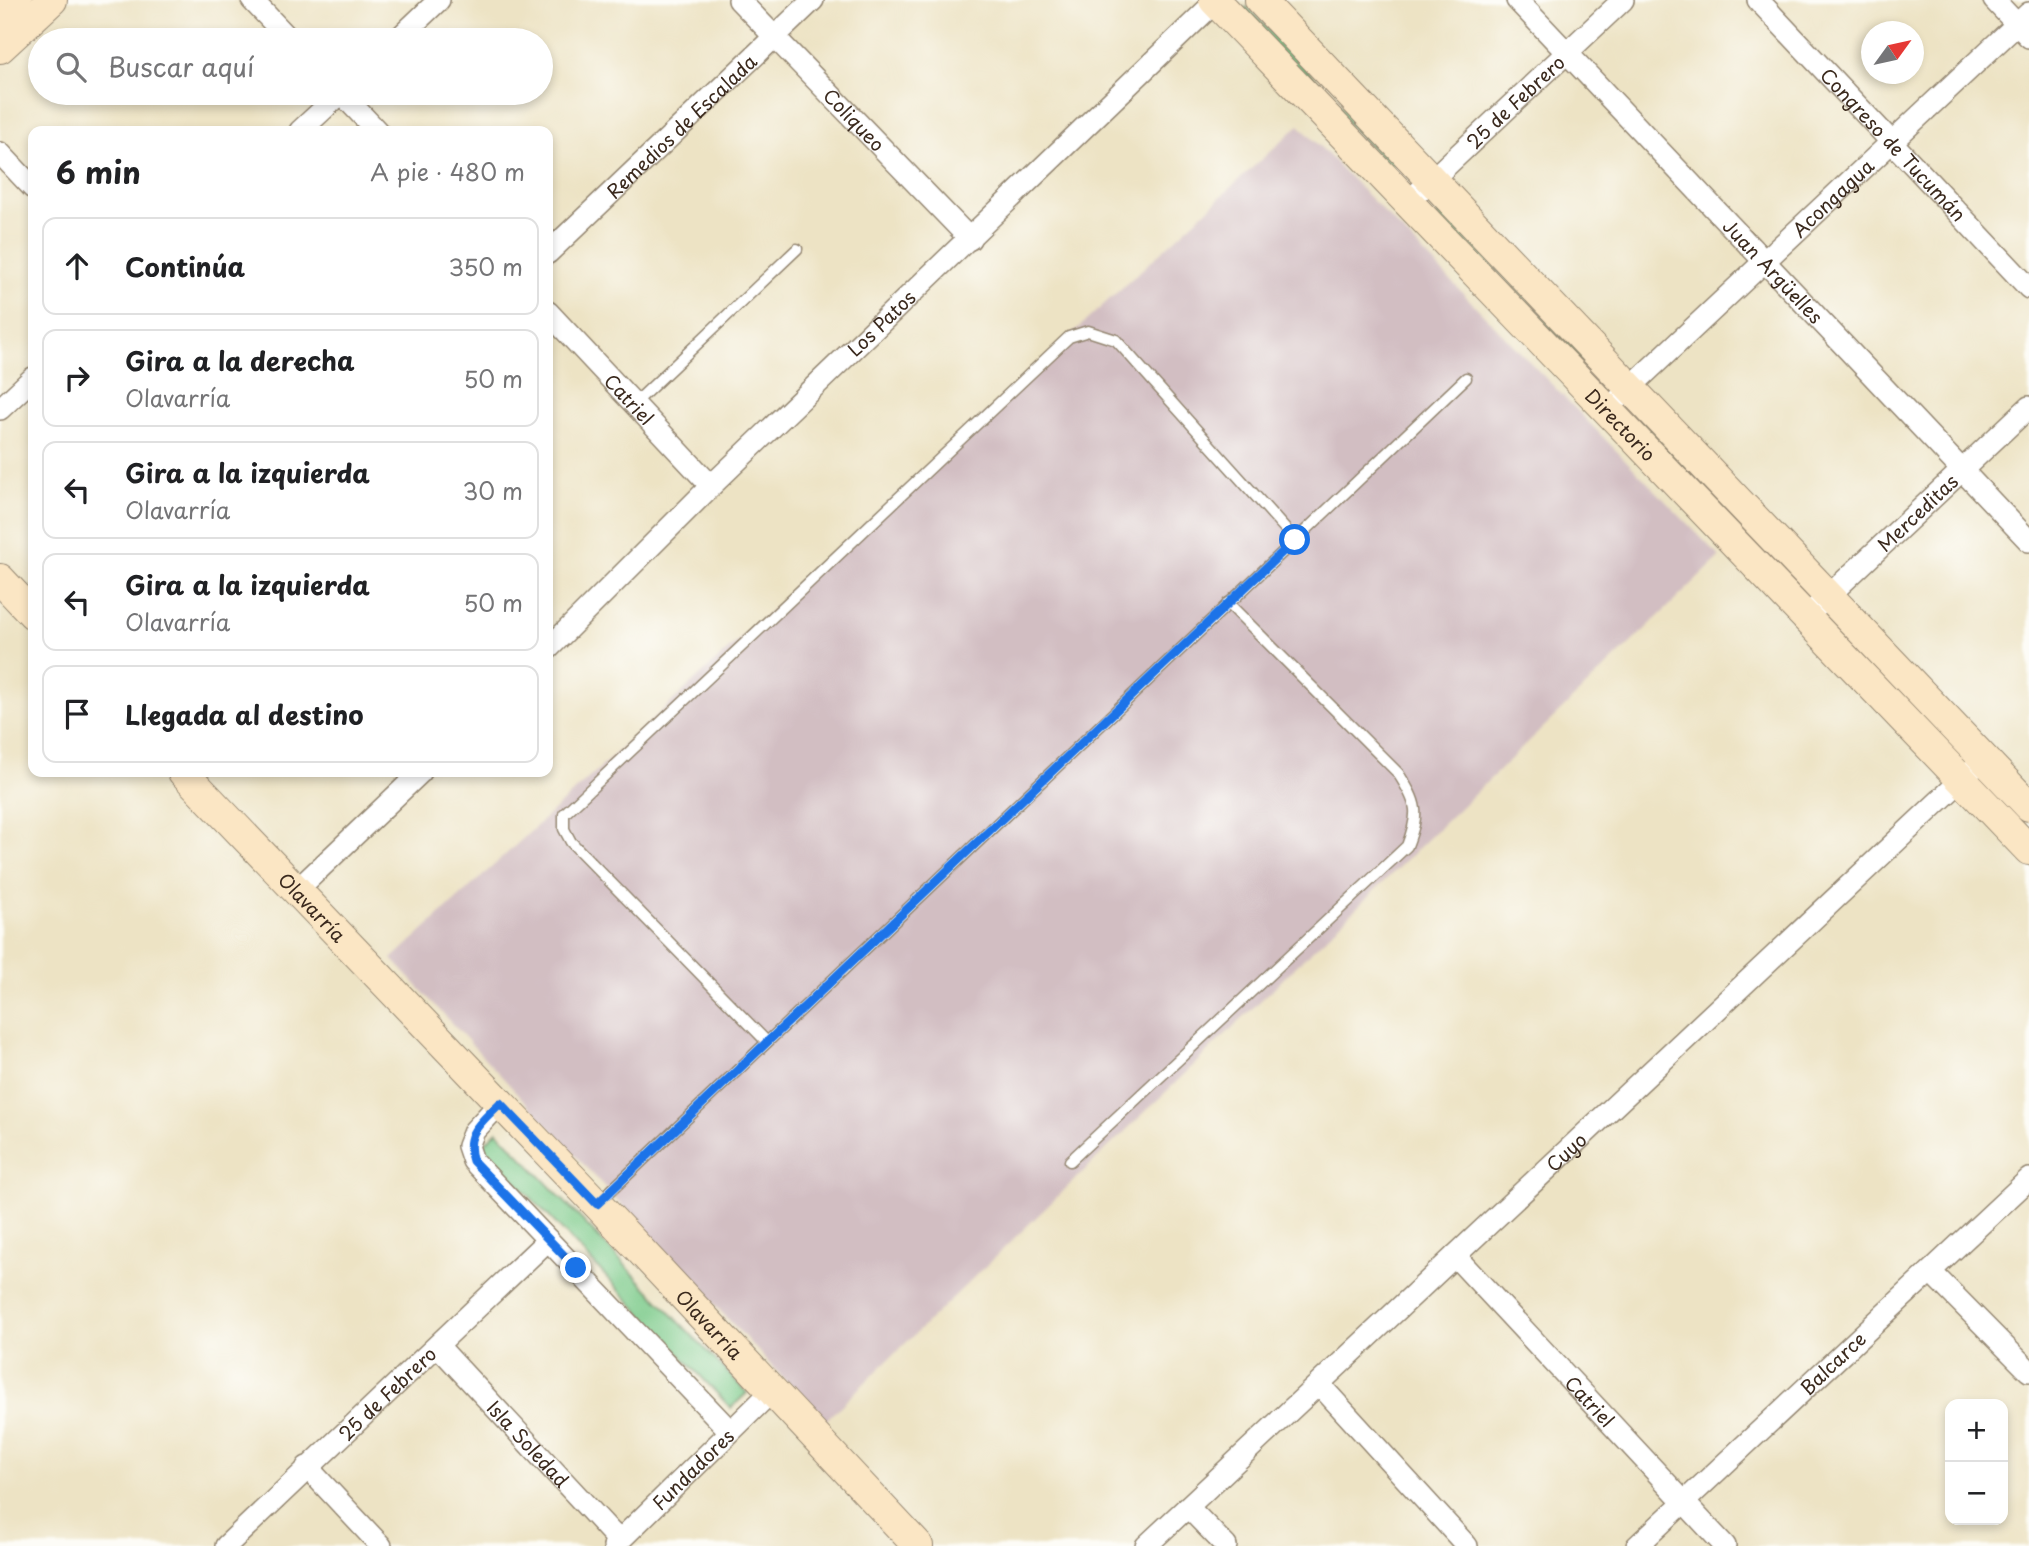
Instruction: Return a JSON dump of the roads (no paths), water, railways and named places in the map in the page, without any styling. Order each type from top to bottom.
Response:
[{"type":"main road","points":[[0,15],[17,0]]},
{"type":"main road","points":[[0,48],[52,0]]},
{"type":"main road","name":"Directorio","points":[[1260,0],[1983,758],[2026,797]]},
{"type":"main road","name":"Directorio","points":[[1216,1],[2029,850]]},
{"type":"main road","points":[[0,579],[28,609]]},
{"type":"main road","name":"Olavarría","points":[[188,777],[597,1204],[918,1546]]},
{"type":"street","points":[[252,0],[279,28]]},
{"type":"street","points":[[410,28],[439,0]]},
{"type":"street","name":"Coliqueo","points":[[738,0],[970,239]]},
{"type":"street","name":"Remedios de Escalada","points":[[553,248],[813,0]]},
{"type":"street","name":"Juan Argüelles","points":[[1517,0],[2029,541]]},
{"type":"street","name":"25 de Febrero","points":[[1408,202],[1623,0]]},
{"type":"street","name":"Congreso de Tucumán","points":[[1758,0],[2029,288]]},
{"type":"street","points":[[1994,0],[2025,25]]},
{"type":"street","name":"Los Patos","points":[[553,644],[711,486],[1216,1]]},
{"type":"street","name":"Acongagua","points":[[1606,410],[1892,142],[2025,25]]},
{"type":"street","points":[[305,126],[328,105]]},
{"type":"street","points":[[352,105],[372,126]]},
{"type":"street","points":[[0,153],[28,183]]},
{"type":"street","name":"Catriel","points":[[553,317],[711,486]]},
{"type":"street","points":[[0,409],[28,383]]},
{"type":"street","name":"Merceditas","points":[[1805,618],[2029,407]]},
{"type":"street","name":"Cuyo","points":[[1146,1546],[1983,758]]},
{"type":"street","points":[[297,890],[416,777]]},
{"type":"street","points":[[1998,817],[2026,797]]},
{"type":"street","points":[[500,1103],[474,1130],[468,1146],[473,1161],[730,1431]]},
{"type":"street","name":"Balcarce","points":[[1637,1546],[2029,1179]]},
{"type":"street","name":"25 de Febrero","points":[[226,1546],[548,1240]]},
{"type":"street","name":"Catriel","points":[[1455,1256],[1725,1546]]},
{"type":"street","points":[[1931,1272],[2029,1371]]},
{"type":"street","name":"Isla Soledad","points":[[438,1346],[616,1543]]},
{"type":"street","points":[[1319,1384],[1466,1546]]},
{"type":"street","name":"Fundadores","points":[[616,1543],[771,1392]]},
{"type":"street","points":[[307,1467],[381,1546]]},
{"type":"street","points":[[1188,1507],[1226,1546]]},
{"type":"lane","points":[[634,404],[797,249]]},
{"type":"lane","points":[[767,1042],[571,842],[564,829],[564,814],[1069,337],[1088,331],[1116,340],[1295,540]]},
{"type":"lane","points":[[597,1204],[1466,378]]},
{"type":"lane","points":[[1070,1161],[1407,846],[1418,817],[1412,794],[1398,773],[1228,603]]}]
